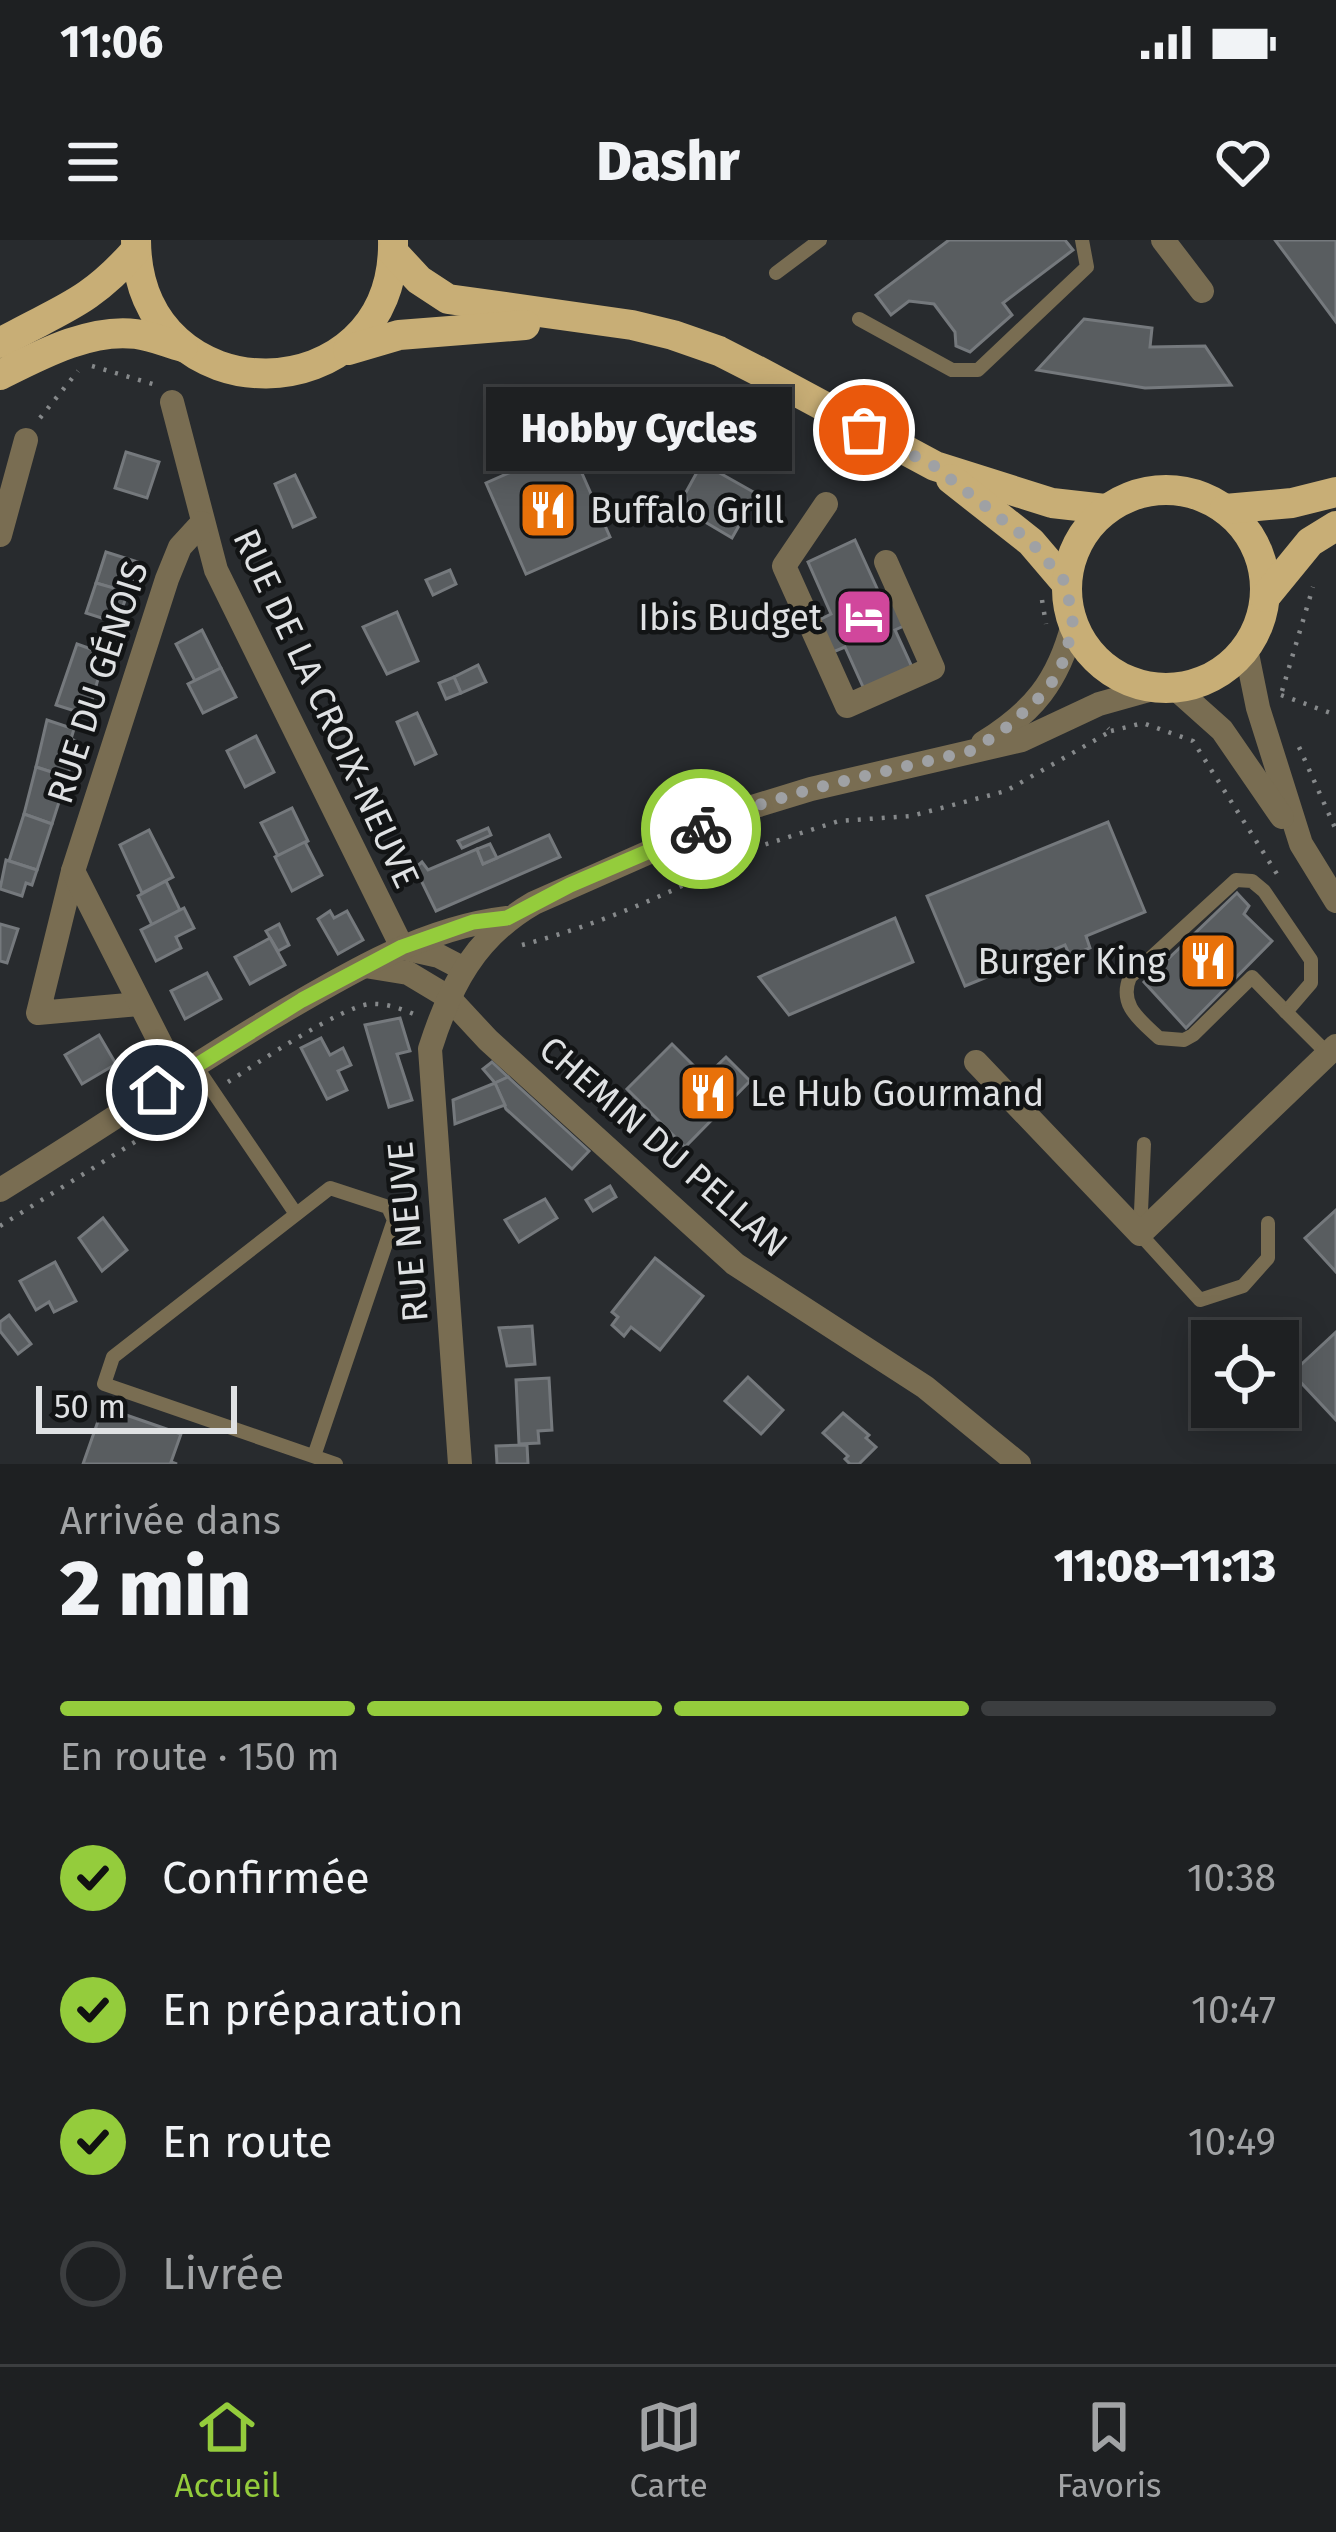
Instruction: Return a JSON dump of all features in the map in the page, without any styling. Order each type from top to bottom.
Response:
[{"type":"main road","points":[[0,343],[94,293],[136,245]]},
{"type":"main road","points":[[136,245],[144,292],[169,334],[206,362],[252,375],[299,371],[399,334],[585,319]]},
{"type":"main road","points":[[331,357],[352,341],[378,308],[393,246]]},
{"type":"main road","points":[[393,246],[419,280],[448,299],[632,325],[719,351],[934,466],[1031,542],[1052,582],[1060,629],[1114,674],[1166,688],[1214,675],[1246,649],[1259,625],[1265,597],[1257,548],[1243,526],[1225,509],[1197,494],[1165,489],[1134,495],[1106,509],[1084,532],[1052,582]]},
{"type":"main road","points":[[0,375],[100,336],[135,334],[184,347]]},
{"type":"main road","points":[[934,466],[1052,503],[1106,509]]},
{"type":"main road","points":[[1225,509],[1292,503],[1336,492]]},
{"type":"main road","points":[[1265,597],[1310,542],[1336,526]]},
{"type":"street","points":[[1163,240],[1202,291]]},
{"type":"street","name":"RUE DE LA CROIX-NEUVE","points":[[172,402],[202,523],[229,600],[402,947]]},
{"type":"street","points":[[0,535],[26,440]]},
{"type":"street","points":[[826,504],[784,566],[847,706],[933,668],[886,562]]},
{"type":"street","name":"RUE DU GÉNOIS","points":[[139,1004],[38,1013],[73,871],[167,579],[180,547],[202,523]]},
{"type":"street","points":[[970,751],[1000,733],[1056,677],[1060,629]]},
{"type":"street","points":[[1246,649],[1258,708],[1300,844]]},
{"type":"street","points":[[365,966],[408,973],[448,997],[469,959],[507,918],[570,885],[739,813],[811,789],[1022,740],[1089,709],[1166,688],[1222,730],[1336,901]]},
{"type":"street","points":[[73,871],[139,1004],[186,1070]]},
{"type":"street","points":[[0,1190],[186,1070],[365,966],[402,947],[473,922],[507,918]]},
{"type":"street","points":[[402,947],[469,959]]},
{"type":"street","name":"RUE NEUVE","points":[[448,997],[430,1049],[460,1464]]},
{"type":"street","name":"CHEMIN DU PELLAN","points":[[448,997],[488,1040],[734,1264],[926,1387],[1019,1464]]},
{"type":"street","points":[[976,1062],[1140,1234],[1332,1050]]},
{"type":"lane","points":[[776,273],[820,240]]},
{"type":"lane","points":[[859,320],[952,370],[978,370],[1087,267],[1082,240]]},
{"type":"lane","points":[[1286,1012],[1311,983],[1310,960],[1264,891],[1252,881],[1236,880],[1220,890],[1130,977],[1124,989],[1134,1014],[1159,1038],[1172,1041],[1193,1035],[1252,977],[1286,1012],[1332,1050]]},
{"type":"lane","points":[[186,1070],[296,1214]]},
{"type":"lane","points":[[1144,1144],[1140,1234],[1200,1300],[1243,1286],[1268,1258],[1268,1223]]},
{"type":"lane","points":[[314,1456],[394,1220],[388,1207],[330,1188],[113,1357],[104,1384],[336,1464]]},
{"type":"path","points":[[26,440],[84,364],[155,385],[172,402]]},
{"type":"path","points":[[1052,582],[1060,629]]},
{"type":"path","points":[[1285,708],[1281,695],[1313,587]]},
{"type":"path","points":[[1281,695],[1336,715]]},
{"type":"path","points":[[1089,709],[1111,731]]},
{"type":"path","points":[[469,959],[566,933],[754,848],[839,820],[910,816],[1006,791],[1111,731],[1143,723],[1193,741],[1285,888]]},
{"type":"path","points":[[1297,741],[1336,830]]},
{"type":"path","points":[[739,813],[754,848]]},
{"type":"building","points":[[949,240],[1065,240],[1073,250],[1003,303],[1012,315],[970,352],[956,346],[955,332],[934,304],[909,301],[891,315],[876,295]]},
{"type":"building","points":[[1275,240],[1336,240],[1336,322]]},
{"type":"building","points":[[1084,319],[1152,328],[1150,347],[1205,346],[1231,385],[1145,388],[1037,370]]},
{"type":"building","name":"Buffalo Grill","points":[[570,446],[610,537],[526,574],[486,483]]},
{"type":"building","points":[[126,452],[159,462],[147,498],[115,488]]},
{"type":"building","points":[[702,463],[757,494],[732,538],[690,513],[685,494]]},
{"type":"building","points":[[295,475],[315,517],[293,527],[275,484]]},
{"type":"building","name":"Ibis Budget","points":[[855,540],[886,608],[896,603],[906,625],[895,630],[912,667],[864,689],[845,647],[833,652],[819,620],[831,614],[808,562]]},
{"type":"building","points":[[106,552],[138,562],[132,594],[96,583]]},
{"type":"building","points":[[450,570],[456,584],[433,595],[426,580]]},
{"type":"building","points":[[96,583],[128,592],[117,623],[86,613]]},
{"type":"building","points":[[397,612],[418,661],[387,674],[363,627]]},
{"type":"building","points":[[202,630],[221,668],[195,681],[176,644]]},
{"type":"building","points":[[77,644],[105,654],[88,715],[56,705]]},
{"type":"building","points":[[478,665],[486,682],[461,693],[454,677]]},
{"type":"building","points":[[221,668],[236,697],[203,713],[188,684]]},
{"type":"building","points":[[454,677],[461,693],[446,699],[439,683]]},
{"type":"building","points":[[417,713],[436,754],[415,764],[397,722]]},
{"type":"building","points":[[47,720],[74,729],[71,739],[78,742],[67,777],[36,767]]},
{"type":"building","points":[[256,736],[274,772],[245,787],[227,751]]},
{"type":"building","points":[[36,767],[67,777],[52,824],[24,814]]},
{"type":"building","points":[[292,808],[308,841],[278,856],[261,823]]},
{"type":"building","points":[[24,814],[52,824],[37,870],[9,861]]},
{"type":"building","points":[[1108,822],[1145,912],[1086,936],[1090,948],[1070,956],[1065,945],[965,986],[927,896]]},
{"type":"building","points":[[488,828],[491,835],[462,848],[458,841]]},
{"type":"building","points":[[149,830],[173,877],[142,893],[120,845]]},
{"type":"building","points":[[549,835],[560,857],[436,911],[415,868],[422,862],[428,870],[477,849],[483,864]]},
{"type":"building","points":[[305,842],[322,875],[292,891],[275,857]]},
{"type":"building","points":[[490,844],[497,858],[483,864],[477,849]]},
{"type":"building","points":[[6,860],[37,870],[22,896],[0,889]]},
{"type":"building","points":[[166,881],[180,910],[152,925],[138,896]]},
{"type":"building","name":"Burger King","points":[[1237,893],[1249,906],[1244,914],[1272,941],[1186,1028],[1144,982]]},
{"type":"building","points":[[184,908],[194,928],[176,937],[181,948],[156,961],[141,930]]},
{"type":"building","points":[[330,911],[334,918],[347,911],[363,940],[338,954],[318,919]]},
{"type":"building","points":[[895,918],[913,962],[789,1015],[759,977]]},
{"type":"building","points":[[0,924],[18,929],[7,963],[0,961]]},
{"type":"building","points":[[279,924],[289,945],[278,951],[266,931]]},
{"type":"building","points":[[270,938],[285,965],[250,984],[235,957]]},
{"type":"building","points":[[207,973],[221,999],[185,1019],[171,991]]},
{"type":"building","points":[[400,1018],[410,1051],[397,1054],[412,1100],[389,1107],[365,1025]]},
{"type":"building","points":[[99,1035],[116,1064],[82,1084],[65,1055]]},
{"type":"building","points":[[321,1038],[330,1055],[343,1048],[351,1065],[338,1071],[347,1090],[327,1099],[301,1048]]},
{"type":"building","points":[[672,1044],[705,1077],[726,1057],[750,1081],[685,1147],[627,1089]]},
{"type":"building","points":[[492,1062],[508,1077],[495,1083],[483,1069]]},
{"type":"building","points":[[508,1077],[589,1151],[572,1169],[506,1109],[495,1083]]},
{"type":"building","points":[[495,1083],[505,1105],[455,1124],[453,1100]]},
{"type":"building","points":[[610,1186],[616,1197],[593,1211],[586,1200]]},
{"type":"building","points":[[545,1199],[557,1218],[519,1242],[505,1220]]},
{"type":"building","points":[[1336,1210],[1336,1272],[1305,1238]]},
{"type":"building","points":[[103,1218],[127,1250],[102,1271],[79,1238]]},
{"type":"building","points":[[655,1258],[703,1296],[660,1350],[631,1327],[624,1336],[612,1325],[618,1317],[612,1312]]},
{"type":"building","points":[[55,1262],[76,1301],[54,1312],[49,1302],[36,1310],[20,1281]]},
{"type":"building","points":[[9,1315],[31,1344],[18,1354],[0,1331],[0,1322]]},
{"type":"building","points":[[532,1326],[535,1364],[507,1366],[499,1328]]},
{"type":"building","points":[[1336,1332],[1336,1420],[1299,1380],[1299,1366]]},
{"type":"building","points":[[748,1377],[783,1410],[761,1434],[725,1401]]},
{"type":"building","points":[[549,1378],[552,1430],[538,1431],[539,1443],[519,1444],[516,1380]]},
{"type":"building","points":[[103,1407],[181,1434],[171,1462],[177,1464],[83,1464]]},
{"type":"building","points":[[843,1413],[876,1447],[859,1464],[850,1464],[845,1459],[848,1456],[823,1433]]},
{"type":"building","points":[[527,1445],[528,1464],[497,1464],[496,1446]]},
{"type":"way so far","points":[[701,829],[748,808],[811,789],[970,751],[1000,733],[1037,700],[1065,657],[1073,624],[1066,583],[1031,542],[934,466],[864,430]]},
{"type":"place","name":"Hobby Cycles","points":[[864,430]]},
{"type":"place","name":"Buffalo Grill","points":[[548,510]]},
{"type":"place","name":"Ibis Budget","points":[[864,617]]},
{"type":"place","name":"Burger King","points":[[1208,961]]},
{"type":"place","name":"Le Hub Gourmand","points":[[708,1093]]},
{"type":"route","points":[[157,1090],[302,1000],[402,947],[473,922],[507,918],[570,885],[701,829]]}]
